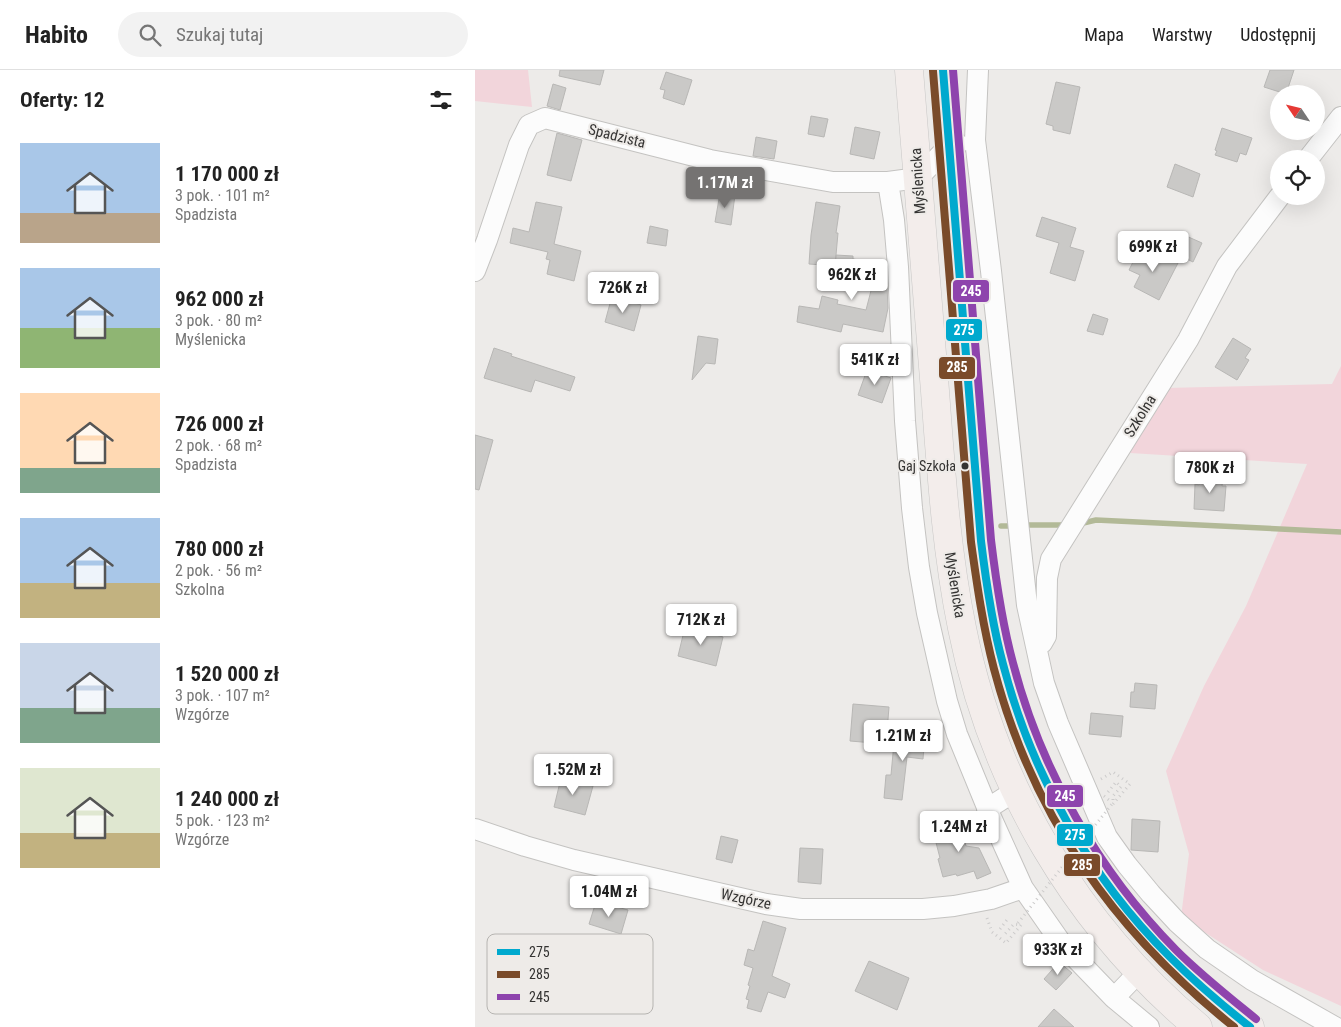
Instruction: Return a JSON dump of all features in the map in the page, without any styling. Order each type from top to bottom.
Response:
[{"type":"highway","name":"Myślenicka","points":[[909,70],[941,464],[951,560],[969,662],[983,710],[1001,760],[1015,791],[1064,878],[1105,933],[1139,972],[1197,1027]]},
{"type":"highway","name":"Myślenicka","points":[[943,70],[962,143],[982,550],[992,616],[1015,708],[1035,759],[1058,808],[1113,894],[1141,928],[1175,964],[1196,984],[1250,1027]]},
{"type":"street","points":[[978,70],[962,143],[991,271],[1027,606],[1044,683],[1058,723],[1107,837],[1133,872],[1177,922],[1207,949],[1252,980],[1335,1027]]},
{"type":"street","points":[[1315,150],[1341,117]]},
{"type":"street","name":"Spadzista","points":[[475,271],[519,145],[529,125],[545,118],[729,163],[833,182],[888,182],[918,178]]},
{"type":"street","points":[[918,178],[962,143]]},
{"type":"street","points":[[888,182],[894,220],[898,267],[906,431],[919,567],[937,660],[957,734],[987,809],[1023,888],[1062,944],[1114,998],[1149,1027]]},
{"type":"street","name":"Szkolna","points":[[1036,646],[1042,643],[1045,636],[1047,578],[1051,559],[1188,340],[1227,266],[1273,205]]},
{"type":"street","points":[[987,809],[1015,791]]},
{"type":"street","name":"Wzgórze","points":[[475,829],[574,860],[733,896],[801,909],[923,909],[980,901],[1023,888]]},
{"type":"street","points":[[1114,998],[1139,972]]},
{"type":"path","points":[[1085,788],[1113,772],[1130,784],[1113,805],[1104,796],[1116,782],[1121,787],[1113,796],[1111,802]]},
{"type":"path","points":[[1001,939],[1121,787],[1115,783],[1112,787]]},
{"type":"path","points":[[980,901],[992,932],[1006,943],[1021,925],[1016,922]]},
{"type":"path","points":[[999,929],[1009,917]]},
{"type":"path","points":[[1005,934],[1016,922]]},
{"type":"shaded area","points":[[475,70],[528,70],[532,107],[475,101]]},
{"type":"shaded area","points":[[1341,366],[1341,1006],[1263,970],[1181,917],[1189,854],[1166,771],[1204,686],[1246,606],[1307,464],[1130,453],[1165,388],[1332,384]]},
{"type":"building","points":[[560,70],[604,70],[600,85],[559,76]]},
{"type":"building","points":[[1270,70],[1294,70],[1289,85],[1270,85],[1270,89],[1264,87]]},
{"type":"building","points":[[666,72],[692,80],[684,105],[663,98],[665,90],[660,89]]},
{"type":"building","points":[[1056,82],[1080,87],[1070,134],[1053,130],[1053,126],[1046,124]]},
{"type":"building","points":[[553,84],[566,88],[560,110],[547,106]]},
{"type":"building","points":[[811,116],[828,119],[824,137],[808,134]]},
{"type":"building","points":[[855,127],[880,132],[874,159],[850,154]]},
{"type":"building","points":[[1222,128],[1252,138],[1246,155],[1240,153],[1237,162],[1215,155]]},
{"type":"building","points":[[557,133],[582,140],[571,181],[547,175]]},
{"type":"building","points":[[756,137],[777,141],[774,159],[753,156]]},
{"type":"building","points":[[1175,164],[1200,174],[1193,197],[1167,187]]},
{"type":"building","points":[[720,193],[735,195],[731,225],[715,222]]},
{"type":"building","points":[[536,202],[562,207],[554,244],[581,251],[574,281],[547,274],[550,260],[546,259],[548,252],[510,243],[513,228],[529,232]]},
{"type":"building","points":[[816,202],[840,206],[836,233],[838,233],[835,266],[809,264]]},
{"type":"building","points":[[1042,217],[1076,228],[1070,247],[1084,251],[1075,281],[1050,273],[1059,243],[1036,236]]},
{"type":"building","points":[[650,226],[668,230],[666,246],[647,243]]},
{"type":"building","points":[[1184,235],[1202,243],[1193,262],[1175,253]]},
{"type":"building","points":[[1148,248],[1178,263],[1159,300],[1134,287],[1140,275],[1129,270],[1136,256],[1142,259]]},
{"type":"building","points":[[836,255],[853,256],[853,259],[886,265],[888,308],[883,332],[843,324],[841,332],[797,322],[799,306],[819,309],[822,296],[838,300],[837,304],[866,310],[874,279],[835,270]]},
{"type":"building","points":[[612,296],[641,305],[634,331],[605,322]]},
{"type":"building","points":[[1093,314],[1108,319],[1103,335],[1087,331]]},
{"type":"building","points":[[698,336],[718,339],[715,364],[706,363],[692,380]]},
{"type":"building","points":[[1233,338],[1251,349],[1245,358],[1249,360],[1237,380],[1215,367]]},
{"type":"building","points":[[494,348],[512,354],[511,356],[575,377],[570,391],[535,380],[531,392],[484,378]]},
{"type":"building","points":[[867,370],[891,378],[882,403],[858,395]]},
{"type":"building","points":[[475,435],[493,440],[479,490],[475,489]]},
{"type":"building","points":[[1200,475],[1223,476],[1222,486],[1226,486],[1224,511],[1194,509],[1195,484],[1199,485]]},
{"type":"building","points":[[685,627],[723,637],[716,666],[678,656]]},
{"type":"building","points":[[1135,683],[1157,685],[1155,709],[1130,707],[1131,692],[1134,692]]},
{"type":"building","points":[[853,704],[889,707],[886,744],[850,741]]},
{"type":"building","points":[[1091,713],[1123,716],[1121,737],[1089,734]]},
{"type":"building","points":[[895,732],[925,735],[923,759],[907,757],[902,800],[884,798],[886,775],[891,775]]},
{"type":"building","points":[[561,778],[593,786],[585,815],[554,807]]},
{"type":"building","points":[[958,819],[966,846],[979,848],[991,873],[977,879],[974,871],[957,876],[956,874],[943,877],[934,835],[944,833],[942,824]]},
{"type":"building","points":[[1132,819],[1160,821],[1158,852],[1131,850]]},
{"type":"building","points":[[721,836],[738,840],[732,863],[716,859]]},
{"type":"building","points":[[800,848],[823,849],[821,884],[798,882]]},
{"type":"building","points":[[602,903],[628,910],[621,934],[589,924],[595,905],[601,907]]},
{"type":"building","points":[[763,921],[786,928],[772,976],[790,984],[785,998],[768,992],[761,1012],[747,1008],[749,1000],[746,999],[750,986],[748,985],[753,968],[744,965],[748,949],[754,951]]},
{"type":"building","points":[[869,961],[909,978],[897,1010],[855,991]]},
{"type":"building","points":[[1059,962],[1072,973],[1056,990],[1044,979]]},
{"type":"building","points":[[1054,1009],[1074,1027],[1038,1027]]},
{"type":"waterway","points":[[1079,524],[1096,520],[1341,532]]},
{"type":"waterway","points":[[1024,525],[1063,525]]},
{"type":"waterway","points":[[1001,526],[1011,526]]},
{"type":"transit line","name":"275","points":[[943,70],[981,541],[996,634],[1015,705],[1047,784],[1067,822],[1089,858],[1114,893],[1170,957],[1250,1027]]},
{"type":"transit line","name":"245","points":[[953,70],[991,540],[1006,633],[1025,703],[1039,742],[1056,780],[1098,853],[1122,887],[1176,950],[1205,977],[1256,1019]]},
{"type":"transit line","name":"285","points":[[933,71],[971,542],[978,590],[994,669],[1011,723],[1031,774],[1056,822],[1084,868],[1116,911],[1152,952],[1191,990],[1234,1027]]},
{"type":"place","name":"Gaj Szkoła","points":[[965,466]]}]
